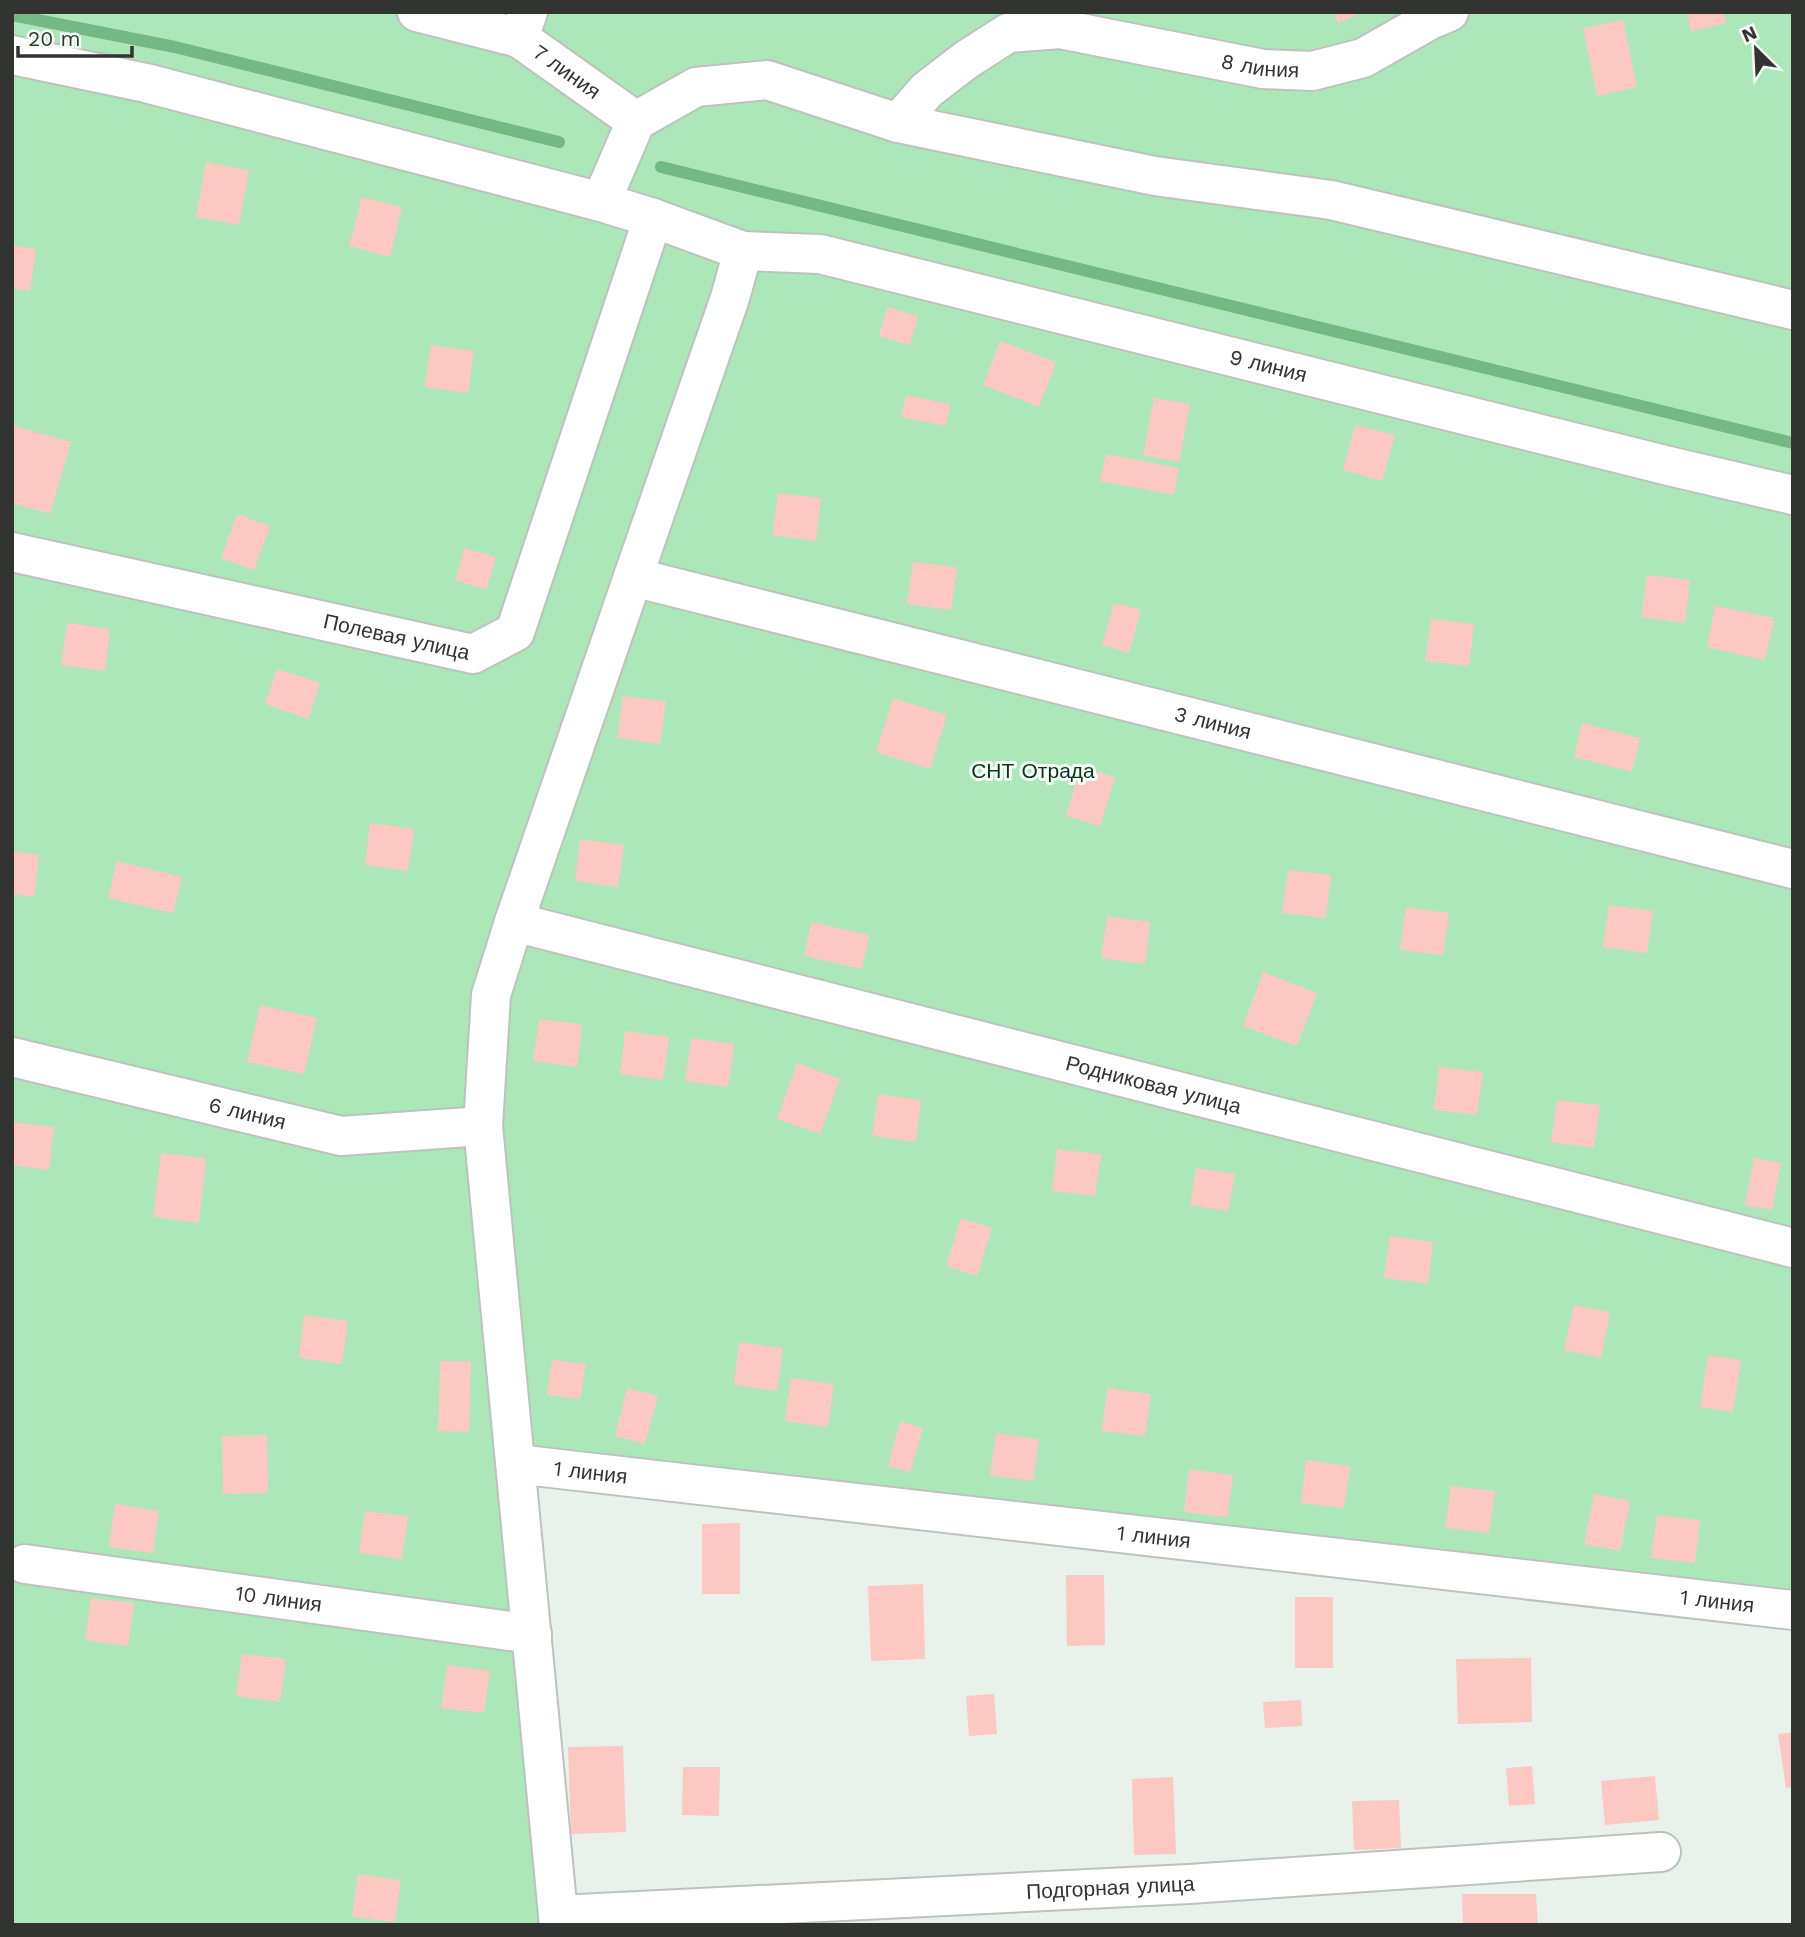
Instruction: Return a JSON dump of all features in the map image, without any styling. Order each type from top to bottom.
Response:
[{"type":"street","points":[[417,12],[523,25]]},
{"type":"street","name":"8 линия","points":[[898,123],[927,90],[1007,33],[1060,29],[1263,69],[1312,71],[1363,58],[1449,12]]},
{"type":"street","name":"7 линия","points":[[523,25],[636,121]]},
{"type":"street","name":"9 линия","points":[[12,55],[146,83],[601,202],[743,251],[820,254],[1793,495]]},
{"type":"street","points":[[601,202],[636,121],[696,87],[767,80],[898,123],[1155,176],[1331,200],[1793,310]]},
{"type":"street","name":"Полевая улица","points":[[12,552],[472,654],[515,632],[653,218]]},
{"type":"street","points":[[558,1920],[483,1126],[491,995],[730,298],[743,251]]},
{"type":"street","name":"3 линия","points":[[633,577],[1793,869]]},
{"type":"street","name":"Родниковая улица","points":[[514,922],[1793,1248]]},
{"type":"street","name":"6 линия","points":[[12,1057],[341,1136],[483,1126]]},
{"type":"street","name":"1 линия","points":[[516,1464],[1793,1610]]},
{"type":"street","name":"10 линия","points":[[25,1564],[532,1634]]},
{"type":"street","name":"Подгорная улица","points":[[558,1920],[1189,1884],[1661,1852]]},
{"type":"green space","name":"СНТ Отрада","points":[[12,12],[1793,12],[1793,1626],[531,1474],[538,1925],[12,1925]]},
{"type":"building","points":[[1334,12],[1363,12],[1338,23]]},
{"type":"building","points":[[1687,12],[1724,12],[1726,23],[1691,31]]},
{"type":"building","points":[[1623,20],[1637,87],[1597,96],[1583,28]]},
{"type":"building","points":[[206,162],[249,170],[239,225],[196,217]]},
{"type":"building","points":[[362,197],[402,207],[390,257],[349,246]]},
{"type":"building","points":[[12,245],[36,249],[30,291],[12,289]]},
{"type":"building","points":[[887,307],[918,316],[910,345],[879,336]]},
{"type":"building","points":[[1000,341],[1056,362],[1039,407],[983,385]]},
{"type":"building","points":[[431,345],[474,351],[468,393],[425,387]]},
{"type":"building","points":[[906,395],[950,404],[946,426],[901,417]]},
{"type":"building","points":[[1154,398],[1190,404],[1179,462],[1143,455]]},
{"type":"building","points":[[12,425],[71,442],[50,514],[12,503]]},
{"type":"building","points":[[1355,425],[1395,435],[1382,481],[1343,470]]},
{"type":"building","points":[[1106,454],[1179,468],[1174,495],[1100,481]]},
{"type":"building","points":[[778,493],[821,498],[816,541],[772,535]]},
{"type":"building","points":[[237,514],[270,526],[254,570],[221,558]]},
{"type":"building","points":[[465,548],[496,557],[486,590],[455,580]]},
{"type":"building","points":[[913,562],[957,567],[951,610],[907,604]]},
{"type":"building","points":[[1647,575],[1690,580],[1685,623],[1641,617]]},
{"type":"building","points":[[1114,603],[1141,610],[1129,653],[1102,645]]},
{"type":"building","points":[[1715,606],[1774,618],[1765,660],[1707,647]]},
{"type":"building","points":[[1431,619],[1474,624],[1469,666],[1425,661]]},
{"type":"building","points":[[67,623],[110,629],[105,671],[61,665]]},
{"type":"building","points":[[277,669],[320,683],[308,719],[265,704]]},
{"type":"building","points":[[623,696],[666,701],[660,744],[617,738]]},
{"type":"building","points":[[893,698],[947,715],[930,769],[876,752]]},
{"type":"building","points":[[1582,723],[1640,738],[1632,772],[1574,757]]},
{"type":"building","points":[[1081,766],[1115,777],[1100,826],[1066,816]]},
{"type":"building","points":[[370,823],[414,829],[408,871],[365,865]]},
{"type":"building","points":[[580,839],[624,845],[618,887],[575,881]]},
{"type":"building","points":[[12,851],[39,855],[34,897],[12,894]]},
{"type":"building","points":[[117,861],[182,877],[173,913],[108,898]]},
{"type":"building","points":[[1288,870],[1331,875],[1326,918],[1282,913]]},
{"type":"building","points":[[1609,905],[1653,911],[1647,953],[1603,947]]},
{"type":"building","points":[[1406,907],[1449,913],[1443,955],[1400,950]]},
{"type":"building","points":[[1107,916],[1150,922],[1145,964],[1101,958]]},
{"type":"building","points":[[811,922],[869,935],[862,969],[804,956]]},
{"type":"building","points":[[1263,972],[1317,993],[1297,1046],[1243,1026]]},
{"type":"building","points":[[260,1005],[317,1018],[304,1074],[247,1062]]},
{"type":"building","points":[[539,1019],[582,1024],[577,1067],[533,1061]]},
{"type":"building","points":[[625,1031],[669,1037],[663,1080],[620,1074]]},
{"type":"building","points":[[691,1038],[734,1044],[728,1087],[685,1081]]},
{"type":"building","points":[[797,1063],[840,1079],[820,1134],[777,1119]]},
{"type":"building","points":[[1439,1067],[1483,1072],[1477,1115],[1434,1110]]},
{"type":"building","points":[[878,1094],[921,1100],[916,1142],[872,1136]]},
{"type":"building","points":[[1557,1100],[1600,1105],[1594,1148],[1551,1142]]},
{"type":"building","points":[[12,1122],[54,1127],[49,1170],[12,1165]]},
{"type":"building","points":[[1057,1149],[1101,1154],[1095,1196],[1052,1191]]},
{"type":"building","points":[[161,1153],[206,1158],[199,1223],[153,1217]]},
{"type":"building","points":[[1754,1158],[1781,1163],[1772,1210],[1745,1205]]},
{"type":"building","points":[[1196,1168],[1235,1174],[1228,1211],[1190,1205]]},
{"type":"building","points":[[961,1218],[992,1228],[977,1276],[946,1266]]},
{"type":"building","points":[[1390,1236],[1433,1242],[1428,1284],[1384,1278]]},
{"type":"building","points":[[1574,1305],[1610,1312],[1601,1358],[1564,1350]]},
{"type":"building","points":[[304,1315],[348,1321],[342,1364],[299,1358]]},
{"type":"building","points":[[739,1342],[783,1348],[777,1391],[734,1385]]},
{"type":"building","points":[[1708,1355],[1741,1360],[1733,1412],[1700,1407]]},
{"type":"building","points":[[552,1360],[586,1364],[580,1399],[547,1395]]},
{"type":"building","points":[[440,1361],[471,1361],[469,1432],[438,1431]]},
{"type":"building","points":[[791,1378],[834,1384],[828,1427],[785,1421]]},
{"type":"building","points":[[627,1388],[658,1396],[645,1444],[615,1436]]},
{"type":"building","points":[[1107,1388],[1151,1394],[1145,1436],[1102,1431]]},
{"type":"building","points":[[900,1421],[923,1428],[910,1472],[888,1466]]},
{"type":"building","points":[[996,1433],[1039,1439],[1033,1481],[990,1475]]},
{"type":"building","points":[[267,1435],[268,1493],[223,1494],[222,1436]]},
{"type":"building","points":[[1306,1460],[1350,1466],[1344,1508],[1301,1503]]},
{"type":"building","points":[[1189,1469],[1233,1475],[1227,1517],[1184,1512]]},
{"type":"building","points":[[1451,1486],[1495,1491],[1489,1533],[1445,1528]]},
{"type":"building","points":[[1594,1494],[1630,1501],[1620,1551],[1584,1544]]},
{"type":"building","points":[[115,1504],[159,1511],[153,1553],[109,1547]]},
{"type":"building","points":[[365,1511],[408,1516],[402,1559],[359,1553]]},
{"type":"building","points":[[1657,1515],[1700,1520],[1695,1563],[1651,1558]]},
{"type":"building","points":[[740,1523],[740,1594],[702,1594],[702,1524]]},
{"type":"building","points":[[1066,1575],[1104,1575],[1105,1645],[1067,1646]]},
{"type":"building","points":[[923,1584],[925,1659],[871,1661],[868,1586]]},
{"type":"building","points":[[1295,1597],[1333,1597],[1333,1668],[1295,1668]]},
{"type":"building","points":[[91,1598],[134,1603],[128,1646],[85,1640]]},
{"type":"building","points":[[242,1654],[286,1659],[280,1702],[236,1696]]},
{"type":"building","points":[[1531,1658],[1532,1722],[1458,1724],[1456,1659]]},
{"type":"building","points":[[447,1665],[490,1671],[484,1713],[441,1708]]},
{"type":"building","points":[[994,1694],[997,1734],[969,1736],[966,1696]]},
{"type":"building","points":[[1301,1700],[1302,1726],[1265,1728],[1263,1702]]},
{"type":"building","points":[[1793,1732],[1793,1787],[1786,1788],[1778,1734]]},
{"type":"building","points":[[623,1746],[626,1832],[571,1834],[568,1747]]},
{"type":"building","points":[[1532,1766],[1535,1804],[1509,1806],[1506,1768]]},
{"type":"building","points":[[683,1767],[720,1767],[719,1816],[682,1815]]},
{"type":"building","points":[[1655,1776],[1659,1820],[1605,1825],[1601,1781]]},
{"type":"building","points":[[1173,1777],[1176,1854],[1134,1855],[1132,1779]]},
{"type":"building","points":[[1399,1800],[1401,1848],[1354,1850],[1352,1801]]},
{"type":"building","points":[[358,1874],[401,1880],[395,1922],[352,1917]]},
{"type":"building","points":[[1462,1894],[1536,1894],[1538,1925],[1463,1925]]},
{"type":"waterway","points":[[12,15],[175,47],[559,142]]},
{"type":"waterway","points":[[661,167],[1793,443]]}]
